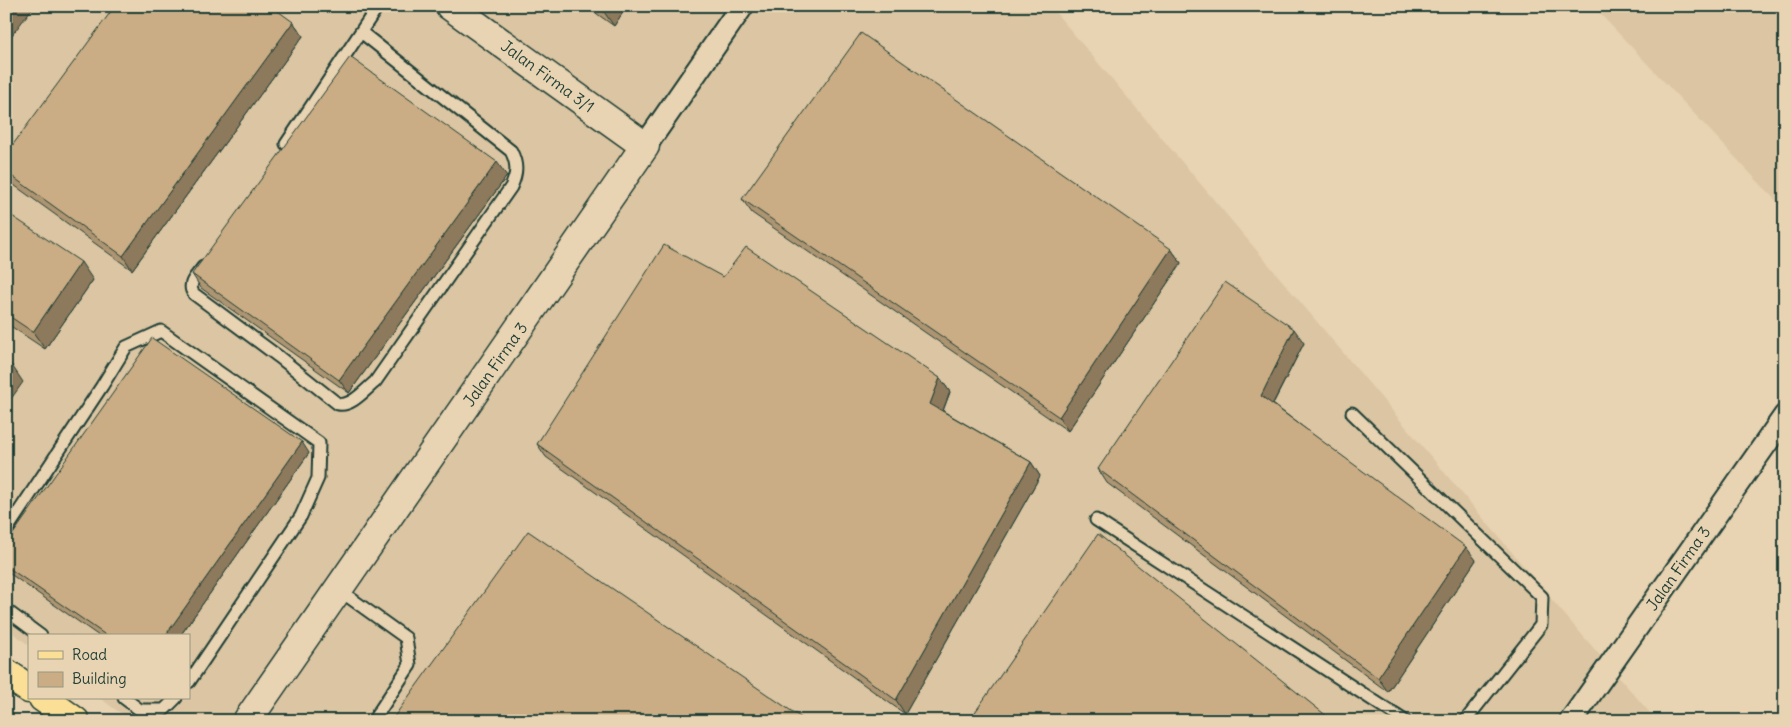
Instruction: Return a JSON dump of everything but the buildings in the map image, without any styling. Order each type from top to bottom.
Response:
[{"type":"main road","points":[[6,673],[28,688]]},
{"type":"main road","points":[[46,700],[75,721]]},
{"type":"street","name":"Jalan Firma 3/1","points":[[450,6],[645,146]]},
{"type":"street","name":"Jalan Firma 3","points":[[247,721],[742,6]]},
{"type":"street","name":"Jalan Firma 3","points":[[1572,721],[1785,416]]},
{"type":"lane","points":[[279,155],[378,6]]},
{"type":"lane","points":[[208,260],[191,283],[191,290],[194,294],[279,357],[338,404],[342,405],[354,399],[375,382],[511,187],[517,174],[515,159],[511,151],[361,32]]},
{"type":"lane","points":[[6,531],[126,347],[161,331],[319,444],[318,478],[301,516],[190,681]]},
{"type":"lane","points":[[1352,413],[1542,597],[1541,626],[1465,721]]},
{"type":"lane","points":[[1096,520],[1405,721]]},
{"type":"lane","points":[[339,590],[406,638],[410,665],[373,721]]},
{"type":"lane","points":[[6,610],[37,634]]},
{"type":"lane","points":[[127,700],[140,710],[164,710],[174,700]]},
{"type":"shaded area","points":[[6,6],[1050,6],[1569,620],[1657,721],[131,721],[103,700],[190,700],[190,634],[28,634],[28,644],[6,628]]},
{"type":"shaded area","points":[[1593,6],[1785,6],[1785,210]]}]
